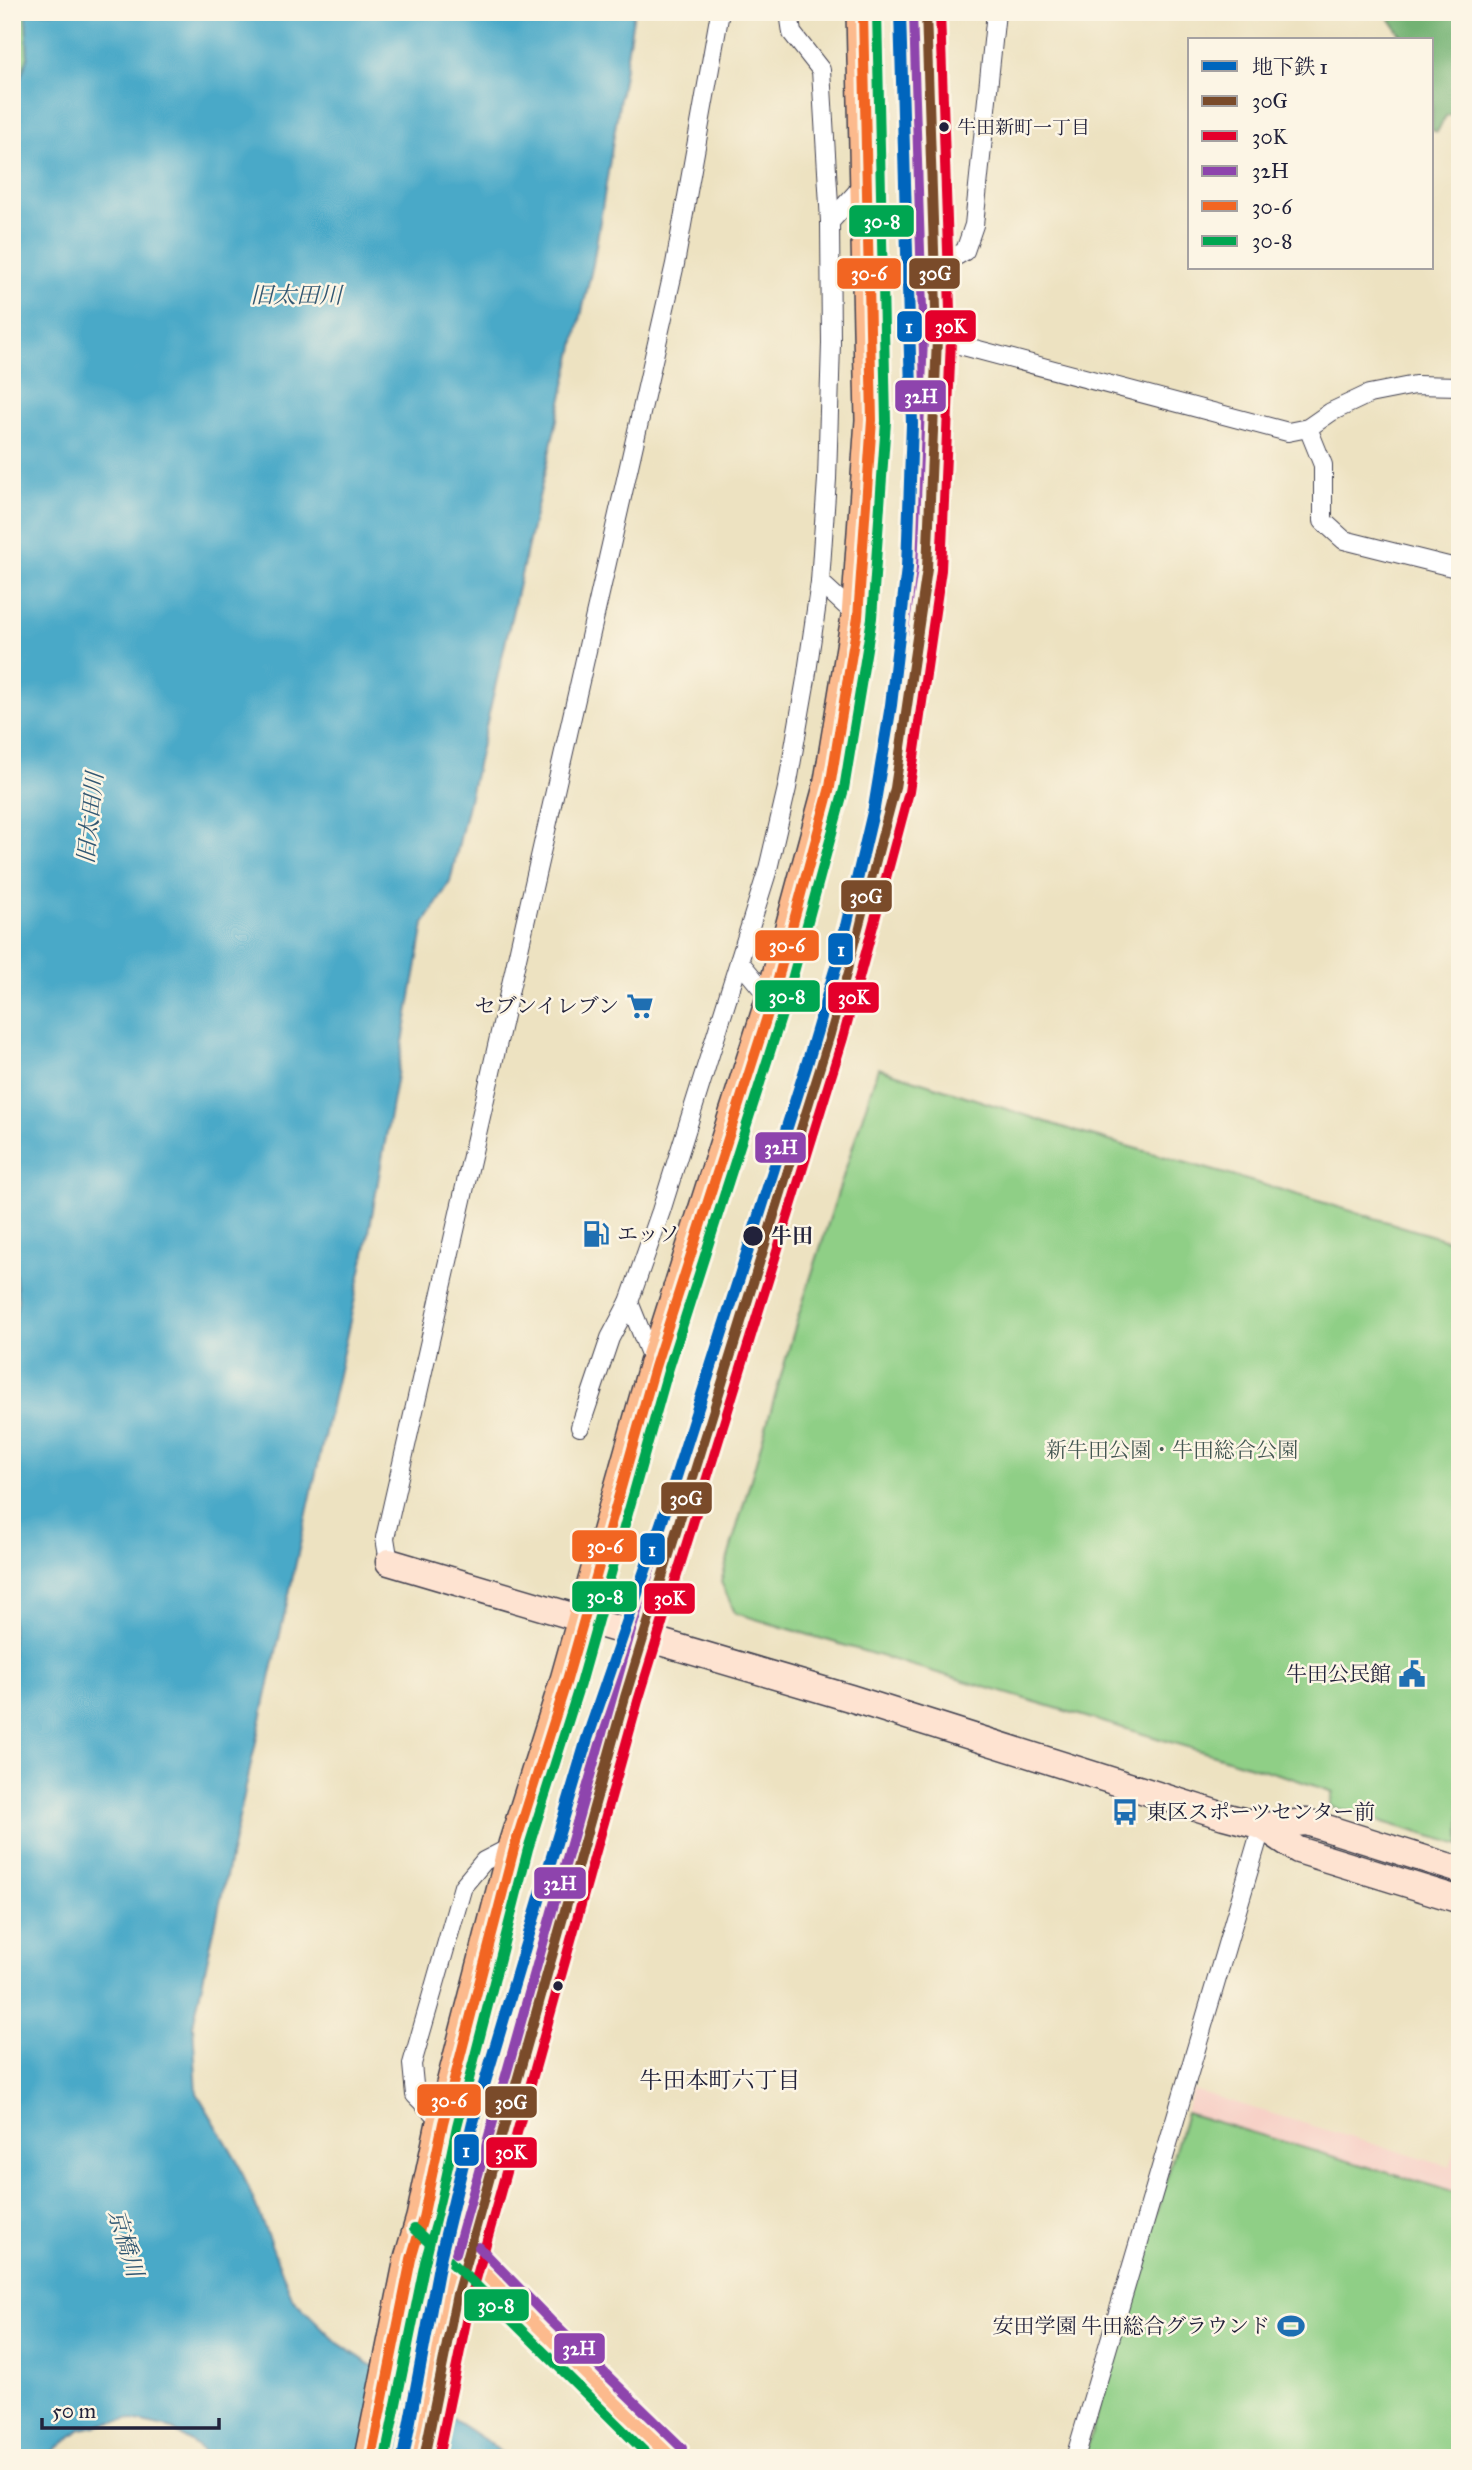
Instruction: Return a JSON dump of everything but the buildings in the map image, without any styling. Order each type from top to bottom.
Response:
[{"type":"highway","points":[[371,2458],[409,2267],[423,2218],[443,2123],[515,1845],[567,1680],[655,1367],[772,1001],[830,787],[858,617],[872,420],[863,12]]},
{"type":"highway","points":[[424,2458],[455,2303],[643,1638],[830,1034],[895,788],[927,569],[937,339],[926,12]]},
{"type":"main road","points":[[423,2218],[469,2256],[541,2331],[672,2458]]},
{"type":"street","points":[[720,12],[675,264],[385,1538],[389,1562],[850,1698],[1099,1778],[1262,1826],[1298,1850],[1460,1900]]},
{"type":"street","points":[[580,1427],[610,1338],[629,1302],[661,1211],[768,869],[787,788],[820,582],[827,479],[831,343],[830,222],[821,70],[792,33],[789,12]]},
{"type":"street","points":[[934,269],[965,251],[974,225],[996,12]]},
{"type":"street","points":[[830,222],[866,182]]},
{"type":"street","points":[[937,339],[1288,432],[1308,428],[1331,412],[1369,394],[1415,385],[1460,386]]},
{"type":"street","points":[[1308,428],[1323,465],[1323,522],[1344,540],[1460,569]]},
{"type":"street","points":[[820,582],[858,617]]},
{"type":"street","points":[[739,961],[772,1001]]},
{"type":"street","points":[[629,1302],[655,1367]]},
{"type":"street","points":[[1262,1826],[1307,1822],[1460,1870]]},
{"type":"street","points":[[1075,2458],[1262,1826]]},
{"type":"street","points":[[443,2123],[415,2095],[412,2064],[463,1886],[484,1861],[515,1845]]},
{"type":"shaded area","points":[[1193,2090],[1450,2167],[1460,2135],[1460,2194],[1186,2113]]},
{"type":"green space","points":[[12,12],[26,12],[28,57],[12,103]]},
{"type":"green space","points":[[1385,12],[1460,12],[1460,111],[1446,116],[1437,132],[1434,131],[1434,38],[1403,38]]},
{"type":"green space","name":"新牛田公園・牛田総合公園","points":[[878,1068],[1081,1133],[1460,1244],[1460,1845],[1329,1806],[1333,1792],[1285,1776],[735,1613],[721,1582],[798,1317]]},
{"type":"green space","name":"安田学園 牛田総合グラウンド","points":[[1186,2113],[1460,2194],[1460,2458],[1084,2458]]},
{"type":"water","name":"旧太田川","points":[[26,12],[634,12],[593,264],[450,882],[424,924],[366,1249],[193,2024],[197,2093],[238,2162],[293,2299],[338,2343],[491,2444],[507,2458],[212,2458],[173,2429],[128,2419],[81,2429],[45,2458],[12,2458],[12,1333],[18,1300],[12,1244],[12,103],[28,57]]},
{"type":"metro line","name":"1","points":[[403,2458],[441,2255],[473,2122],[587,1739],[662,1521],[807,1064],[838,960],[874,808],[891,705],[907,568],[912,424],[900,12]]},
{"type":"transit line","name":"30-6","points":[[371,2458],[411,2259],[515,1845],[567,1680],[655,1367],[772,1001],[830,787],[858,617],[872,420],[863,12]]},
{"type":"transit line","name":"30-8","points":[[385,2458],[425,2262],[528,1849],[580,1684],[668,1371],[785,1005],[844,789],[872,618],[886,421],[877,12]]},
{"type":"transit line","name":"32H","points":[[456,2253],[630,1634],[817,1030],[881,785],[913,568],[923,339],[912,12]]},
{"type":"transit line","name":"30G","points":[[424,2458],[457,2294],[625,1697],[830,1034],[895,788],[927,569],[937,339],[926,12]]},
{"type":"transit line","name":"30K","points":[[438,2458],[471,2297],[638,1701],[843,1038],[909,792],[941,570],[951,340],[940,12]]},
{"type":"transit line","name":"30-8","points":[[414,2229],[477,2286],[651,2458]]},
{"type":"transit line","name":"32H","points":[[479,2247],[682,2448]]},
{"type":"place","name":"牛田新町一丁目","points":[[944,127]]},
{"type":"place","name":"セブンイレブン","points":[[640,1006]]},
{"type":"place","name":"エッソ","points":[[596,1234]]},
{"type":"place","name":"牛田","points":[[753,1236]]},
{"type":"place","name":"牛田公民館","points":[[1412,1674]]},
{"type":"place","name":"東区スポーツセンター前","points":[[1125,1812]]},
{"type":"place","name":"安田学園 牛田総合グラウンド","points":[[1291,2326]]},
{"type":"district","name":"牛田本町六丁目","points":[[720,2080]]},
{"type":"water label","name":"京橋川","points":[[126,2243]]}]
